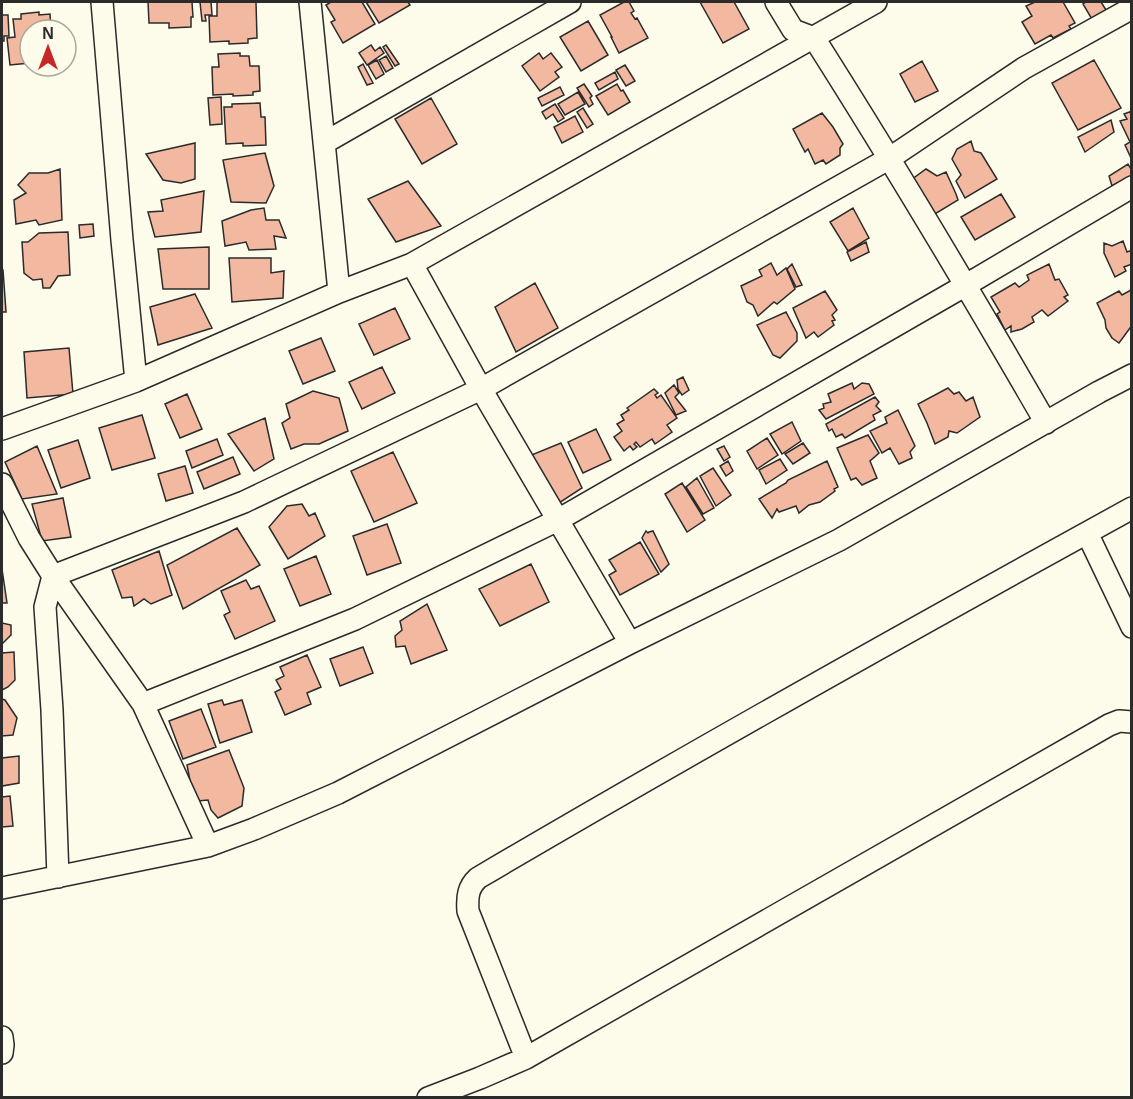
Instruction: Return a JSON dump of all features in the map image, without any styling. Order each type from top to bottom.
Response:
[{"type":"street","points":[[102,2],[136,381]]},
{"type":"street","points":[[310,2],[339,292]]},
{"type":"street","points":[[324,142],[570,2]]},
{"type":"street","points":[[776,2],[793,30],[814,38],[890,158],[1046,423]]},
{"type":"street","points":[[2,429],[136,381],[339,292],[412,264],[876,2]]},
{"type":"street","points":[[53,576],[244,502],[481,389],[890,158],[1023,69],[1131,8]]},
{"type":"street","points":[[143,704],[355,619],[558,520],[966,285],[1131,187]]},
{"type":"street","points":[[412,264],[481,389],[630,643]]},
{"type":"street","points":[[2,888],[208,846],[338,793],[630,643],[839,540],[1131,375]]},
{"type":"street","points":[[2,484],[29,538],[53,576],[143,704],[208,846]]},
{"type":"street","points":[[526,1058],[468,911],[467,899],[472,884],[478,878],[630,789],[1131,508]]},
{"type":"street","points":[[1087,533],[1131,627]]},
{"type":"street","points":[[53,576],[45,607],[52,710],[58,877]]},
{"type":"street","points":[[428,1098],[526,1058],[1109,725],[1119,721],[1131,722]]},
{"type":"street","points":[[2,1037],[2,1053]]},
{"type":"building","points":[[148,2],[192,2],[191,27],[169,28],[169,23],[149,23]]},
{"type":"building","points":[[200,2],[211,2],[212,15],[205,15],[206,21],[202,21]]},
{"type":"building","points":[[217,2],[256,2],[257,38],[248,39],[248,43],[210,42],[209,16],[217,16]]},
{"type":"building","points":[[331,2],[362,2],[375,24],[343,43],[331,22],[335,20],[326,5]]},
{"type":"building","points":[[366,2],[408,2],[410,5],[379,23]]},
{"type":"building","points":[[624,2],[629,2],[634,11],[631,13],[635,19],[637,18],[648,38],[619,53],[600,15]]},
{"type":"building","points":[[700,2],[734,2],[749,29],[723,43]]},
{"type":"building","points":[[1035,2],[1063,2],[1075,23],[1069,26],[1071,29],[1053,38],[1051,35],[1035,44],[1022,22],[1032,16],[1026,6]]},
{"type":"building","points":[[1101,2],[1108,13],[1093,21],[1083,4]]},
{"type":"building","points":[[39,12],[39,15],[50,14],[50,18],[21,18],[21,14]]},
{"type":"building","points":[[2,15],[8,15],[9,36],[4,36],[4,41],[2,41]]},
{"type":"building","points":[[13,19],[18,19],[18,64],[10,65],[7,38],[15,37]]},
{"type":"building","points":[[588,21],[608,55],[581,71],[560,37]]},
{"type":"building","points":[[371,45],[375,51],[380,47],[384,53],[367,65],[359,53]]},
{"type":"building","points":[[386,45],[399,64],[395,66],[383,47]]},
{"type":"building","points":[[240,53],[240,56],[249,56],[250,66],[259,66],[260,91],[253,92],[253,95],[213,95],[212,67],[219,67],[218,54]]},
{"type":"building","points":[[539,53],[543,59],[551,53],[562,67],[555,72],[559,77],[540,91],[522,66]]},
{"type":"building","points":[[386,56],[393,68],[386,72],[379,60]]},
{"type":"building","points":[[377,60],[384,74],[376,79],[368,65]]},
{"type":"building","points":[[1094,60],[1121,108],[1078,130],[1052,83]]},
{"type":"building","points":[[922,61],[938,91],[915,102],[900,74]]},
{"type":"building","points":[[363,64],[373,83],[367,85],[358,67]]},
{"type":"building","points":[[625,65],[635,81],[626,86],[616,70]]},
{"type":"building","points":[[615,72],[618,79],[599,90],[595,83]]},
{"type":"building","points":[[584,84],[592,96],[590,98],[593,104],[589,107],[577,88]]},
{"type":"building","points":[[617,84],[630,102],[608,115],[596,96]]},
{"type":"building","points":[[560,87],[564,95],[542,106],[538,98]]},
{"type":"building","points":[[578,92],[585,104],[565,115],[558,104]]},
{"type":"building","points":[[221,97],[222,124],[210,125],[208,98]]},
{"type":"building","points":[[431,98],[457,144],[422,164],[395,119]]},
{"type":"building","points":[[260,103],[261,117],[265,117],[266,145],[226,144],[224,107],[232,107],[232,104]]},
{"type":"building","points":[[555,104],[564,118],[558,122],[553,114],[546,119],[542,112]]},
{"type":"building","points":[[583,108],[593,124],[587,128],[577,112]]},
{"type":"building","points":[[1132,111],[1131,158],[1125,145],[1130,142],[1120,121],[1127,119],[1124,114]]},
{"type":"building","points":[[822,113],[843,144],[840,148],[840,155],[826,164],[823,160],[815,164],[808,149],[805,152],[793,129]]},
{"type":"building","points":[[575,116],[583,132],[562,143],[554,127]]},
{"type":"building","points":[[1111,120],[1114,132],[1085,152],[1078,137]]},
{"type":"building","points":[[971,141],[974,151],[981,153],[997,179],[965,198],[956,181],[961,175],[952,159],[957,149]]},
{"type":"building","points":[[195,143],[195,179],[181,183],[163,180],[146,154]]},
{"type":"building","points":[[265,153],[274,186],[266,203],[231,202],[223,160]]},
{"type":"building","points":[[1128,164],[1132,175],[1112,186],[1109,176]]},
{"type":"building","points":[[60,169],[62,220],[39,225],[36,220],[16,224],[14,200],[26,193],[18,185],[29,173],[48,173]]},
{"type":"building","points":[[926,169],[937,176],[946,172],[958,200],[930,217],[911,180]]},
{"type":"building","points":[[408,181],[441,226],[396,242],[368,199]]},
{"type":"building","points":[[204,191],[201,232],[155,237],[148,212],[163,211],[161,200]]},
{"type":"building","points":[[1001,194],[1015,217],[975,240],[961,217]]},
{"type":"building","points":[[264,208],[266,220],[279,220],[286,238],[274,236],[276,249],[249,250],[246,242],[225,246],[222,221],[251,210]]},
{"type":"building","points":[[853,208],[869,238],[848,251],[830,222]]},
{"type":"building","points":[[93,224],[94,236],[80,238],[79,225]]},
{"type":"building","points":[[68,232],[70,275],[58,276],[50,288],[43,288],[42,279],[33,280],[24,273],[22,242],[28,242],[39,233]]},
{"type":"building","points":[[1123,241],[1127,252],[1132,250],[1132,264],[1124,267],[1126,271],[1115,277],[1104,253],[1104,243],[1112,246]]},
{"type":"building","points":[[866,242],[869,252],[851,261],[847,252]]},
{"type":"building","points":[[209,247],[209,289],[163,289],[158,249]]},
{"type":"building","points":[[229,258],[271,258],[271,273],[284,271],[283,298],[232,302]]},
{"type":"building","points":[[771,263],[777,275],[786,268],[795,289],[777,304],[774,302],[758,316],[753,305],[747,302],[741,286],[762,276],[759,270]]},
{"type":"building","points":[[792,264],[802,285],[796,287],[787,269]]},
{"type":"building","points":[[1049,264],[1055,280],[1059,279],[1068,295],[1064,297],[1068,301],[1048,316],[1042,310],[1032,317],[1034,322],[1022,329],[1011,332],[1011,326],[1005,330],[997,314],[1000,312],[991,297],[1015,283],[1019,287],[1029,280],[1027,275]]},
{"type":"building","points":[[3,270],[6,312],[2,312]]},
{"type":"building","points":[[535,283],[558,328],[516,352],[495,307]]},
{"type":"building","points":[[1131,290],[1132,329],[1130,328],[1119,343],[1112,338],[1106,328],[1097,303],[1119,291],[1122,295]]},
{"type":"building","points":[[825,291],[837,310],[832,315],[835,320],[832,321],[834,325],[818,337],[814,332],[806,338],[793,308]]},
{"type":"building","points":[[195,294],[212,328],[158,345],[150,307]]},
{"type":"building","points":[[395,308],[410,339],[374,355],[359,324]]},
{"type":"building","points":[[786,312],[797,333],[797,341],[780,358],[773,355],[757,325]]},
{"type":"building","points":[[321,338],[335,371],[303,384],[289,351]]},
{"type":"building","points":[[69,348],[73,394],[27,398],[24,352]]},
{"type":"building","points":[[382,367],[395,393],[362,409],[349,382]]},
{"type":"building","points":[[683,377],[689,390],[682,395],[678,389],[677,380]]},
{"type":"building","points":[[852,383],[854,389],[862,383],[869,384],[874,394],[826,419],[819,410],[824,408],[823,404],[831,402],[828,394]]},
{"type":"building","points":[[674,385],[679,393],[675,397],[686,411],[676,415],[665,393]]},
{"type":"building","points":[[948,388],[954,394],[959,392],[966,401],[973,397],[980,417],[957,433],[949,431],[948,437],[935,444],[918,404]]},
{"type":"building","points":[[654,389],[658,393],[655,395],[657,398],[661,395],[677,418],[667,425],[672,432],[655,444],[652,439],[640,447],[636,442],[634,444],[637,447],[633,450],[630,446],[624,451],[614,437],[622,431],[617,424],[624,420],[621,415]]},
{"type":"building","points":[[313,391],[339,398],[348,431],[319,444],[304,444],[291,449],[282,423],[290,418],[286,404]]},
{"type":"building","points":[[187,394],[202,429],[180,438],[165,404]]},
{"type":"building","points":[[875,397],[879,402],[876,406],[881,411],[873,415],[875,420],[845,438],[842,434],[836,437],[832,429],[829,431],[826,424]]},
{"type":"building","points":[[898,410],[915,446],[910,452],[912,458],[899,464],[890,448],[882,453],[870,431],[887,423],[885,417]]},
{"type":"building","points":[[142,415],[155,458],[112,470],[99,428]]},
{"type":"building","points":[[265,418],[274,459],[254,471],[228,434]]},
{"type":"building","points":[[792,422],[801,441],[782,454],[770,434]]},
{"type":"building","points":[[596,429],[611,460],[583,473],[568,442]]},
{"type":"building","points":[[868,435],[879,453],[870,461],[877,478],[862,485],[856,478],[851,480],[837,448]]},
{"type":"building","points":[[767,438],[778,455],[757,469],[747,451]]},
{"type":"building","points":[[217,439],[223,455],[192,468],[186,451]]},
{"type":"building","points":[[78,440],[90,478],[61,488],[48,450]]},
{"type":"building","points":[[561,443],[582,488],[559,503],[529,456]]},
{"type":"building","points":[[803,443],[810,453],[793,464],[785,454]]},
{"type":"building","points":[[37,446],[57,494],[22,499],[5,462]]},
{"type":"building","points":[[724,446],[730,457],[724,461],[717,449]]},
{"type":"building","points":[[393,452],[417,503],[374,522],[351,471]]},
{"type":"building","points":[[233,457],[240,474],[204,489],[197,472]]},
{"type":"building","points":[[780,459],[787,470],[766,484],[759,470]]},
{"type":"building","points":[[728,461],[733,471],[726,476],[720,466]]},
{"type":"building","points":[[827,461],[838,487],[834,489],[835,491],[799,513],[796,506],[779,512],[777,509],[772,518],[759,499],[788,480]]},
{"type":"building","points":[[185,466],[193,493],[166,501],[158,474]]},
{"type":"building","points":[[713,468],[731,495],[716,506],[700,476]]},
{"type":"building","points":[[697,478],[714,508],[703,514],[686,487]]},
{"type":"building","points":[[682,483],[705,520],[687,532],[665,494]]},
{"type":"building","points":[[63,498],[71,537],[42,541],[32,504]]},
{"type":"building","points":[[302,504],[309,516],[315,513],[325,536],[288,559],[269,527],[287,506]]},
{"type":"building","points":[[387,524],[401,563],[367,575],[353,536]]},
{"type":"building","points":[[237,528],[260,565],[183,609],[167,565]]},
{"type":"building","points":[[646,531],[648,533],[653,531],[669,564],[661,572],[642,538]]},
{"type":"building","points":[[640,542],[659,574],[620,595],[609,575],[616,571],[609,560]]},
{"type":"building","points":[[159,551],[172,595],[151,604],[144,599],[134,606],[132,597],[122,598],[112,570]]},
{"type":"building","points":[[316,556],[331,594],[300,606],[284,569]]},
{"type":"building","points":[[531,564],[549,602],[500,626],[479,589]]},
{"type":"building","points":[[2,569],[7,603],[2,603]]},
{"type":"building","points":[[246,580],[251,589],[259,586],[275,621],[235,639],[224,615],[230,612],[221,591]]},
{"type":"building","points":[[427,604],[447,650],[411,664],[405,646],[396,647],[395,636],[402,630],[400,621]]},
{"type":"building","points":[[2,623],[11,625],[11,635],[2,644]]},
{"type":"building","points":[[363,647],[373,673],[340,686],[330,659]]},
{"type":"building","points":[[14,652],[15,680],[2,690],[2,653]]},
{"type":"building","points":[[307,655],[321,687],[307,693],[311,704],[285,715],[275,692],[281,689],[276,680],[284,676],[280,667]]},
{"type":"building","points":[[2,699],[17,718],[13,735],[2,736]]},
{"type":"building","points":[[222,700],[224,705],[242,700],[252,732],[220,743],[208,704]]},
{"type":"building","points":[[201,709],[216,747],[183,759],[169,721]]},
{"type":"building","points":[[229,750],[244,788],[242,806],[218,818],[211,810],[208,800],[197,801],[187,765]]},
{"type":"building","points":[[19,756],[19,783],[2,786],[2,758]]},
{"type":"building","points":[[10,796],[13,826],[2,827],[2,797]]}]
